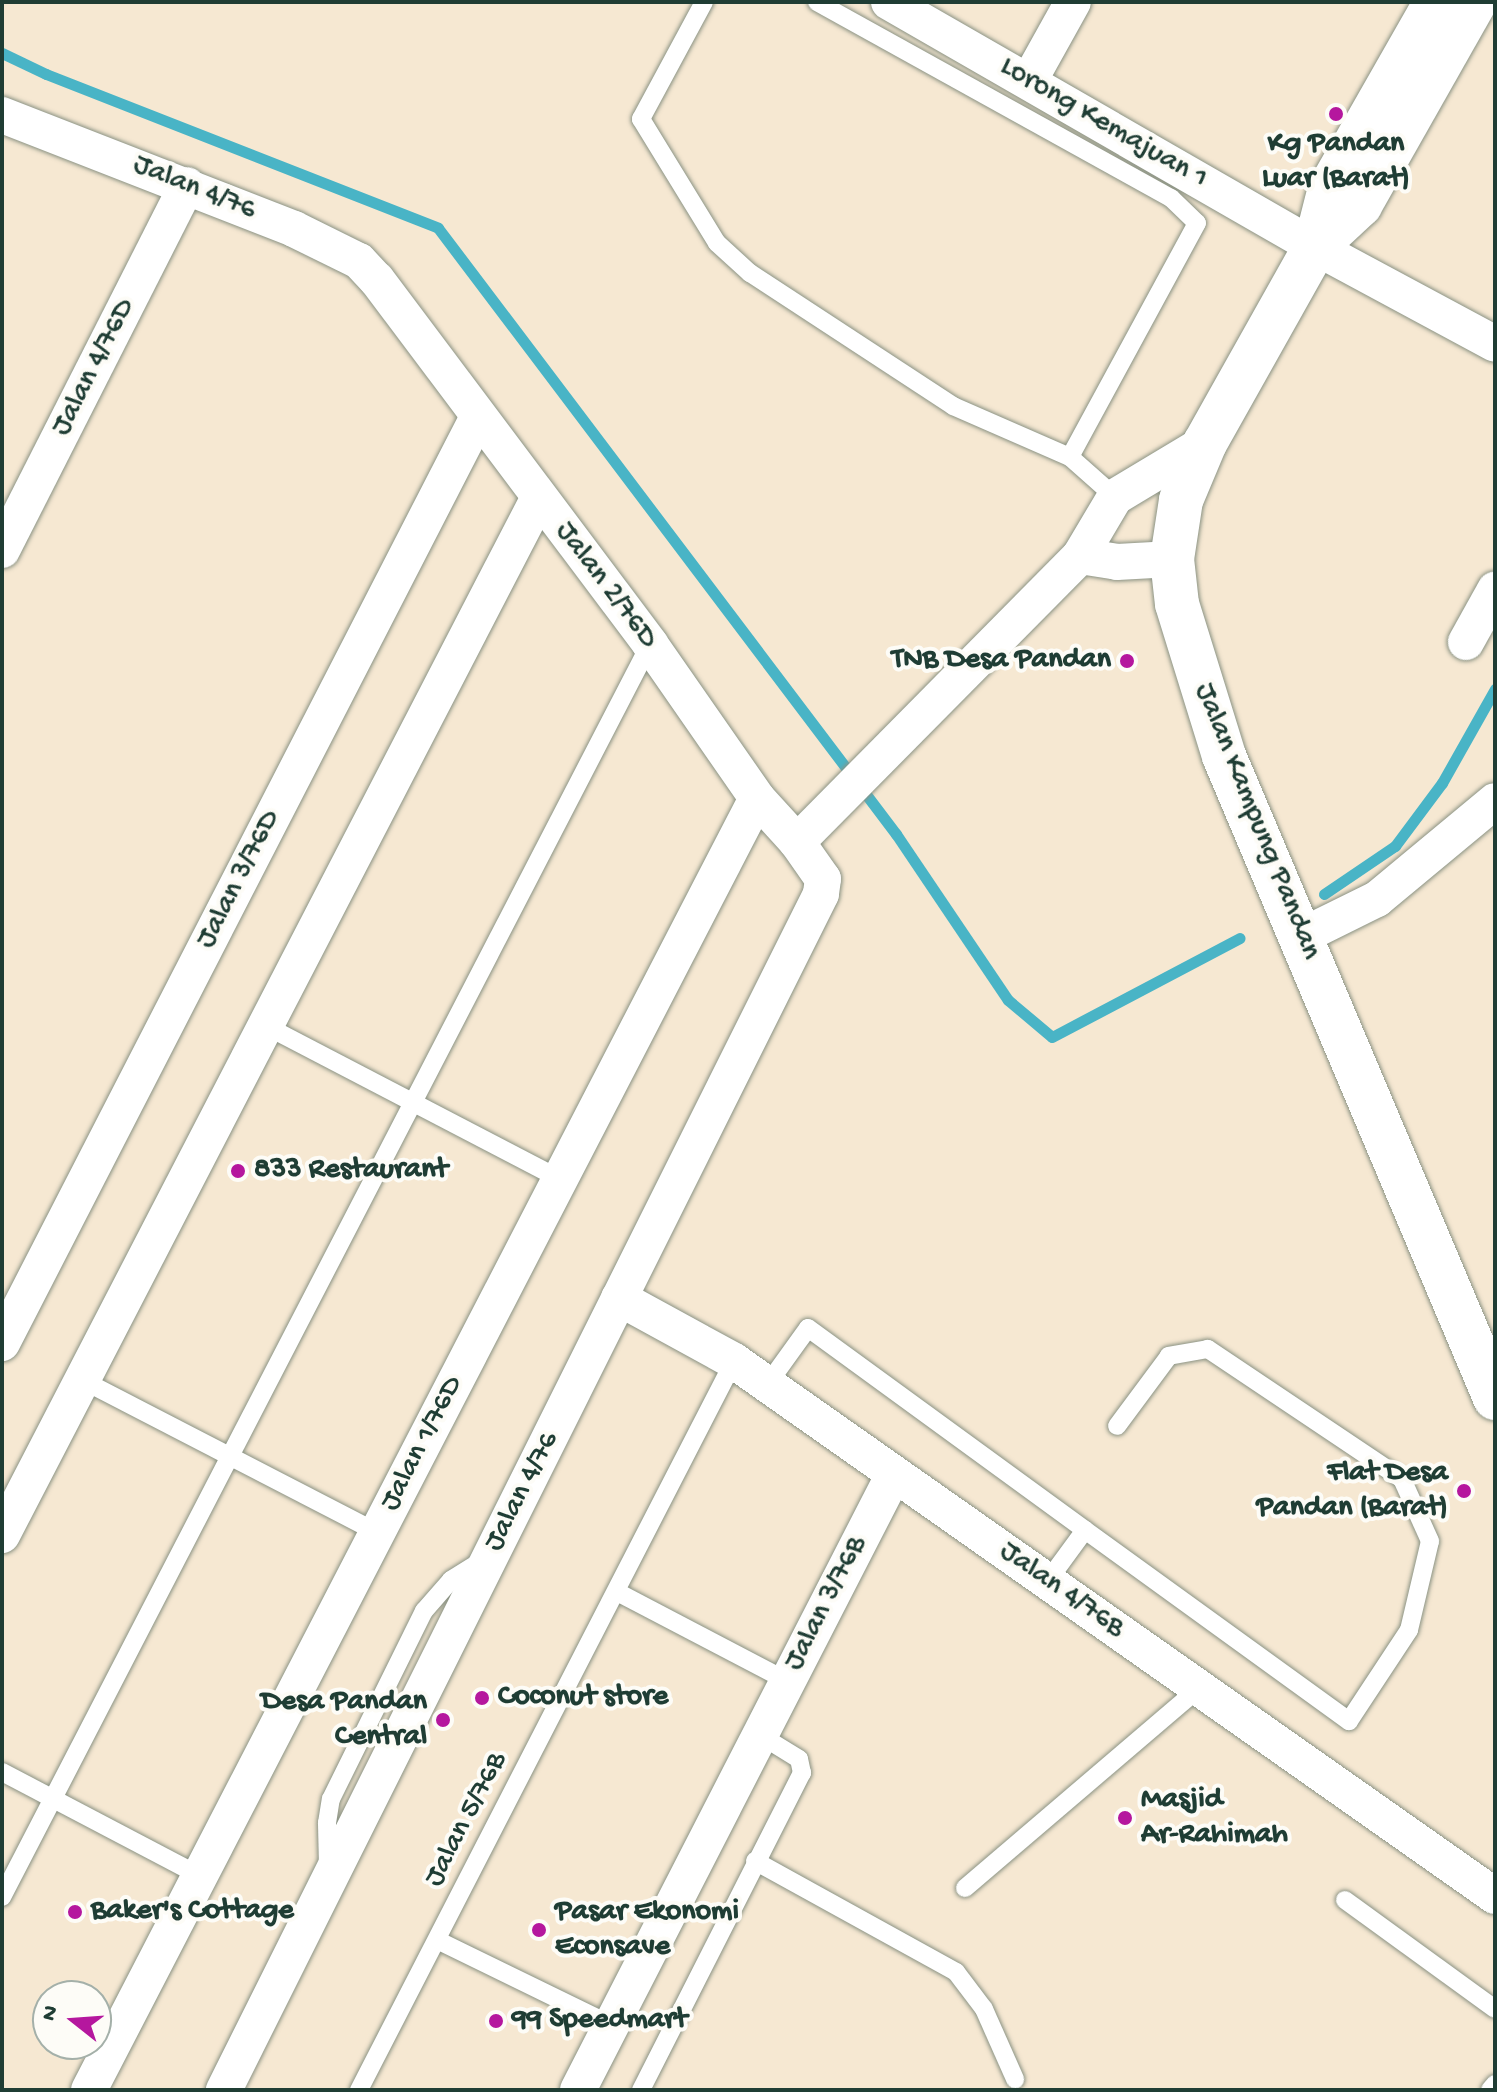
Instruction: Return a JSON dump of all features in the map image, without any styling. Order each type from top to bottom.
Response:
[{"type":"street","name":"Lorong Kemajuan 1","points":[[889,2],[1315,247],[1495,344]]},
{"type":"street","points":[[1029,81],[1073,2]]},
{"type":"street","name":"Jalan Kampung Pandan","points":[[1436,2],[1330,188],[1315,247],[1205,443],[1181,500],[1172,559],[1177,604],[1204,700],[1224,756],[1495,1398]]},
{"type":"street","name":"Jalan Kampung Pandan","points":[[1315,247],[1360,205],[1475,2]]},
{"type":"street","name":"Jalan 4/76","points":[[2,115],[187,185],[342,250],[377,280]]},
{"type":"street","name":"Jalan 4/76D","points":[[2,550],[187,185]]},
{"type":"street","name":"Jalan 2/76D","points":[[377,280],[538,499],[650,644],[757,798],[797,842],[823,879],[821,894]]},
{"type":"street","name":"Jalan 3/76D","points":[[2,1343],[478,417]]},
{"type":"street","points":[[797,842],[893,749],[1080,556],[1115,497],[1205,443]]},
{"type":"street","points":[[2,1535],[538,499]]},
{"type":"street","points":[[1080,556],[1117,562],[1172,559]]},
{"type":"street","points":[[1466,642],[1495,590]]},
{"type":"street","name":"Jalan 1/76D","points":[[89,2090],[757,798]]},
{"type":"street","points":[[1300,937],[1377,899],[1495,801]]},
{"type":"street","name":"Jalan 4/76","points":[[224,2090],[821,894]]},
{"type":"street","name":"Jalan 4/76B","points":[[619,1298],[734,1361],[1495,1896]]},
{"type":"street","name":"Jalan 3/76B","points":[[578,2090],[894,1474]]},
{"type":"lane","points":[[704,2],[641,119],[717,243],[750,273],[953,406],[1070,457],[1115,497]]},
{"type":"lane","points":[[817,2],[1171,198],[1197,223],[1070,457]]},
{"type":"lane","points":[[2,1897],[650,644]]},
{"type":"lane","points":[[266,1026],[560,1179]]},
{"type":"lane","points":[[767,1385],[808,1328],[1349,1721],[1409,1630],[1430,1541],[1402,1479],[1208,1349],[1169,1356],[1117,1426]]},
{"type":"lane","name":"Jalan 5/76B","points":[[359,2090],[734,1361]]},
{"type":"lane","points":[[82,1380],[377,1532]]},
{"type":"lane","points":[[1047,1582],[1085,1530]]},
{"type":"lane","points":[[617,1592],[787,1681]]},
{"type":"lane","points":[[965,1888],[1199,1688]]},
{"type":"lane","points":[[641,2090],[802,1773],[802,1765],[760,1735]]},
{"type":"lane","points":[[2,1772],[200,1876]]},
{"type":"lane","points":[[755,1861],[956,1972],[984,2009],[1015,2079]]},
{"type":"lane","points":[[1345,1900],[1495,2009]]},
{"type":"lane","points":[[437,1940],[611,2025]]},
{"type":"lane","points":[[1490,2090],[1495,2084]]},
{"type":"waterway","points":[[2,53],[46,74],[438,228],[896,834],[1008,1000],[1052,1037],[1240,938]]},
{"type":"waterway","points":[[1324,894],[1395,846],[1442,783],[1495,689]]},
{"type":"place","name":"Kg Pandan Luar (Barat)","points":[[1336,114]]},
{"type":"place","name":"TNB Desa Pandan","points":[[1127,661]]},
{"type":"place","name":"833 Restaurant","points":[[238,1171]]},
{"type":"place","name":"Flat Desa Pandan (Barat)","points":[[1464,1491]]},
{"type":"place","name":"Coconut store","points":[[482,1698]]},
{"type":"place","name":"Desa Pandan Central","points":[[443,1720]]},
{"type":"place","name":"Masjid Ar-Rahimah","points":[[1125,1818]]},
{"type":"place","name":"Baker's Cottage","points":[[75,1912]]},
{"type":"place","name":"Pasar Ekonomi Econsave","points":[[539,1930]]},
{"type":"place","name":"99 Speedmart","points":[[496,2021]]}]
